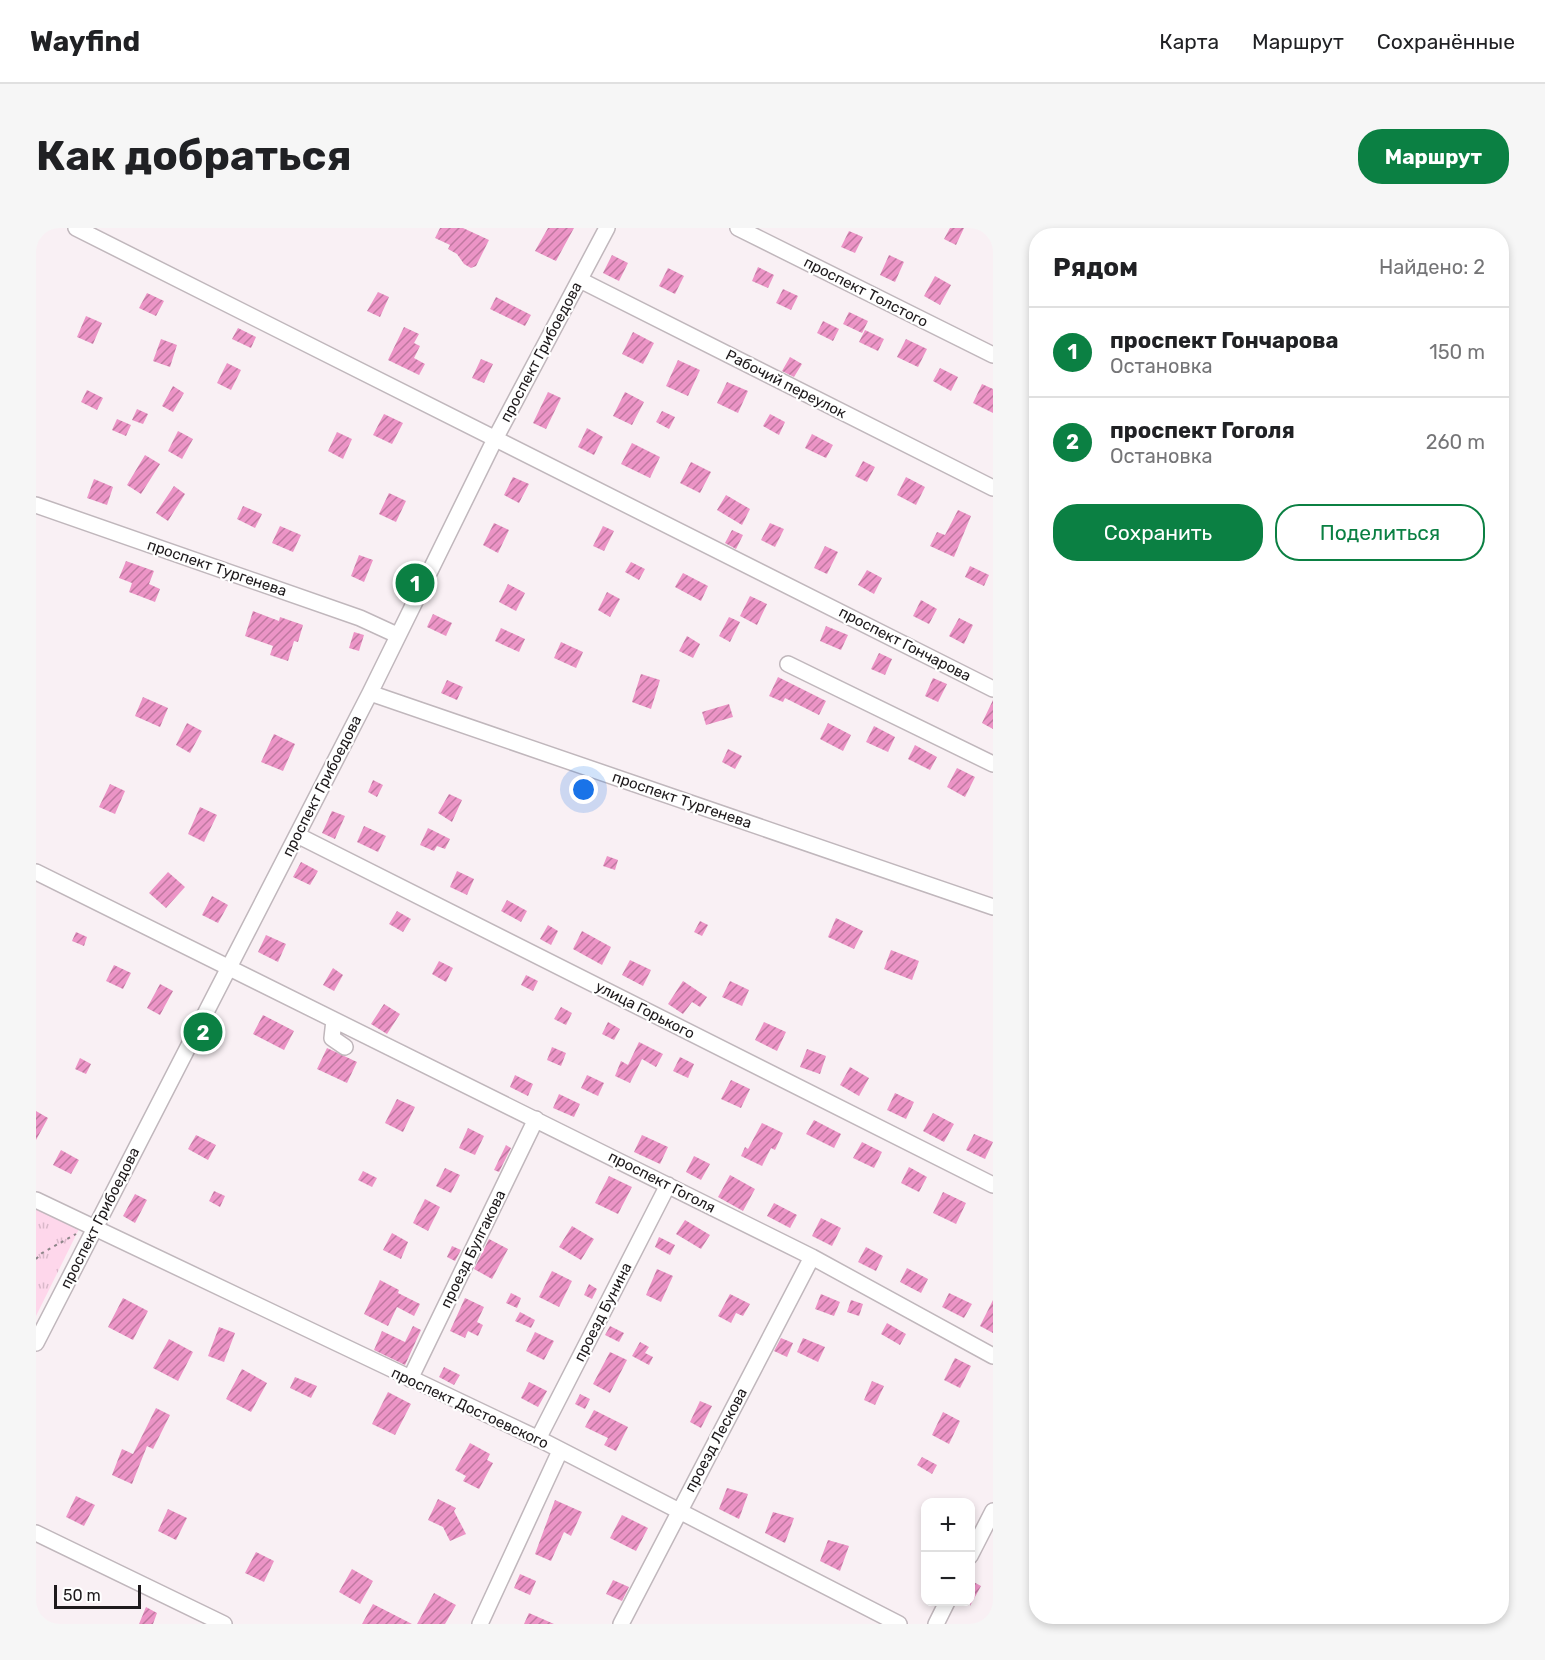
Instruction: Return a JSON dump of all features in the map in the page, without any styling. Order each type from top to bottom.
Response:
[{"type":"street","name":"проспект Гончарова","points":[[76,228],[993,689]]},
{"type":"street","name":"проспект Грибоедова","points":[[36,1343],[92,1228],[370,693],[495,439],[607,228]]},
{"type":"street","name":"проспект Толстого","points":[[738,228],[993,355]]},
{"type":"street","name":"Рабочий переулок","points":[[580,280],[993,488]]},
{"type":"street","name":"проспект Тургенева","points":[[36,505],[360,618],[397,635]]},
{"type":"street","points":[[788,664],[993,764]]},
{"type":"street","name":"проспект Тургенева","points":[[370,693],[993,907]]},
{"type":"street","name":"улица Горького","points":[[297,835],[993,1185]]},
{"type":"street","name":"проспект Гоголя","points":[[36,872],[812,1257],[993,1356]]},
{"type":"street","points":[[334,1020],[332,1038],[345,1047]]},
{"type":"street","name":"проезд Булгакова","points":[[410,1379],[536,1119]]},
{"type":"street","name":"проезд Бунина","points":[[538,1439],[668,1185]]},
{"type":"street","name":"проспект Достоевского","points":[[36,1200],[538,1439],[899,1624]]},
{"type":"street","name":"проезд Лескова","points":[[621,1624],[812,1257]]},
{"type":"street","points":[[480,1624],[560,1451]]},
{"type":"street","points":[[972,1552],[993,1511]]},
{"type":"street","points":[[36,1533],[225,1624]]},
{"type":"street","points":[[936,1624],[945,1606]]},
{"type":"path","points":[[36,1259],[42,1252],[92,1228]]},
{"type":"green space","points":[[36,1208],[79,1229],[36,1316]]},
{"type":"building","points":[[440,228],[463,228],[489,240],[476,266],[471,268],[464,264],[457,254],[448,249],[450,245],[435,238]]},
{"type":"building","points":[[548,228],[574,228],[556,261],[535,251]]},
{"type":"building","points":[[950,228],[964,228],[956,245],[944,239]]},
{"type":"building","points":[[849,231],[863,237],[855,253],[841,247]]},
{"type":"building","points":[[612,255],[628,263],[619,281],[603,273]]},
{"type":"building","points":[[889,255],[904,262],[895,282],[880,275]]},
{"type":"building","points":[[758,267],[774,275],[768,288],[752,281]]},
{"type":"building","points":[[668,268],[684,276],[675,294],[659,286]]},
{"type":"building","points":[[935,276],[951,285],[940,305],[924,296]]},
{"type":"building","points":[[783,289],[798,296],[791,310],[776,303]]},
{"type":"building","points":[[378,292],[389,297],[380,317],[367,311]]},
{"type":"building","points":[[147,293],[164,301],[156,316],[139,308]]},
{"type":"building","points":[[496,297],[531,315],[525,326],[490,309]]},
{"type":"building","points":[[849,312],[868,321],[862,333],[843,324]]},
{"type":"building","points":[[86,316],[102,323],[93,344],[77,337]]},
{"type":"building","points":[[823,321],[839,329],[833,341],[817,333]]},
{"type":"building","points":[[404,327],[419,334],[414,343],[420,346],[414,358],[425,364],[419,375],[388,360]]},
{"type":"building","points":[[238,328],[256,337],[251,348],[232,339]]},
{"type":"building","points":[[865,330],[884,339],[878,351],[859,342]]},
{"type":"building","points":[[633,332],[654,343],[643,364],[622,354]]},
{"type":"building","points":[[161,339],[177,345],[170,367],[153,361]]},
{"type":"building","points":[[906,339],[927,349],[918,367],[897,357]]},
{"type":"building","points":[[790,357],[802,364],[794,377],[782,371]]},
{"type":"building","points":[[481,359],[493,364],[484,383],[472,378]]},
{"type":"building","points":[[678,360],[700,370],[688,396],[666,386]]},
{"type":"building","points":[[227,363],[241,370],[231,390],[217,383]]},
{"type":"building","points":[[940,368],[958,377],[951,391],[933,381]]},
{"type":"building","points":[[727,382],[748,391],[738,413],[717,403]]},
{"type":"building","points":[[982,384],[993,389],[993,413],[973,403]]},
{"type":"building","points":[[173,386],[184,393],[173,412],[162,406]]},
{"type":"building","points":[[87,390],[103,398],[97,410],[81,402]]},
{"type":"building","points":[[548,392],[561,398],[546,429],[533,423]]},
{"type":"building","points":[[625,392],[644,402],[632,425],[613,416]]},
{"type":"building","points":[[137,409],[148,414],[143,424],[132,420]]},
{"type":"building","points":[[662,411],[675,417],[669,429],[656,422]]},
{"type":"building","points":[[384,414],[403,423],[392,444],[373,435]]},
{"type":"building","points":[[770,414],[785,422],[779,435],[763,426]]},
{"type":"building","points":[[117,419],[131,425],[126,436],[112,430]]},
{"type":"building","points":[[587,428],[603,437],[594,455],[578,447]]},
{"type":"building","points":[[178,431],[193,439],[182,459],[168,451]]},
{"type":"building","points":[[337,432],[352,439],[343,459],[328,451]]},
{"type":"building","points":[[812,434],[833,445],[826,458],[805,448]]},
{"type":"building","points":[[632,443],[660,457],[650,478],[621,464]]},
{"type":"building","points":[[145,455],[160,464],[141,494],[127,485]]},
{"type":"building","points":[[863,461],[875,467],[867,482],[855,476]]},
{"type":"building","points":[[691,462],[711,472],[700,493],[680,483]]},
{"type":"building","points":[[513,477],[529,484],[519,503],[504,495]]},
{"type":"building","points":[[906,477],[925,487],[916,505],[897,495]]},
{"type":"building","points":[[94,479],[113,487],[107,505],[87,498]]},
{"type":"building","points":[[174,486],[185,494],[168,521],[156,513]]},
{"type":"building","points":[[389,493],[406,501],[396,522],[379,514]]},
{"type":"building","points":[[726,495],[750,509],[742,525],[717,510]]},
{"type":"building","points":[[243,506],[262,514],[255,528],[237,519]]},
{"type":"building","points":[[958,510],[971,516],[954,557],[930,546],[937,532],[945,535]]},
{"type":"building","points":[[494,523],[509,530],[498,553],[483,545]]},
{"type":"building","points":[[770,523],[784,529],[775,547],[761,540]]},
{"type":"building","points":[[280,526],[301,535],[293,552],[272,543]]},
{"type":"building","points":[[603,526],[614,531],[604,551],[593,546]]},
{"type":"building","points":[[732,530],[743,535],[736,549],[725,543]]},
{"type":"building","points":[[825,546],[838,552],[827,574],[814,568]]},
{"type":"building","points":[[359,555],[373,560],[364,582],[351,576]]},
{"type":"building","points":[[126,561],[154,571],[149,584],[160,589],[155,602],[129,592],[132,583],[119,578]]},
{"type":"building","points":[[631,562],[645,569],[639,580],[625,572]]},
{"type":"building","points":[[970,566],[989,575],[984,586],[965,577]]},
{"type":"building","points":[[867,570],[882,578],[874,594],[858,585]]},
{"type":"building","points":[[683,573],[708,586],[701,601],[675,587]]},
{"type":"building","points":[[508,584],[525,593],[516,611],[499,602]]},
{"type":"building","points":[[607,592],[620,599],[610,617],[598,610]]},
{"type":"building","points":[[750,596],[767,604],[757,625],[740,616]]},
{"type":"building","points":[[921,600],[937,609],[929,624],[913,616]]},
{"type":"building","points":[[253,611],[279,621],[280,617],[303,625],[298,642],[294,641],[288,661],[270,655],[273,646],[245,636]]},
{"type":"building","points":[[433,614],[452,623],[446,636],[427,627]]},
{"type":"building","points":[[729,617],[740,622],[730,642],[719,636]]},
{"type":"building","points":[[959,618],[973,625],[964,644],[949,636]]},
{"type":"building","points":[[826,626],[848,635],[841,650],[820,641]]},
{"type":"building","points":[[501,628],[525,639],[519,652],[495,641]]},
{"type":"building","points":[[354,632],[364,635],[359,651],[349,648]]},
{"type":"building","points":[[687,636],[700,644],[693,658],[679,651]]},
{"type":"building","points":[[561,642],[583,652],[576,668],[554,658]]},
{"type":"building","points":[[879,653],[892,659],[885,675],[871,669]]},
{"type":"building","points":[[641,674],[660,680],[651,709],[632,702]]},
{"type":"building","points":[[778,677],[826,701],[819,715],[785,698],[783,702],[769,696]]},
{"type":"building","points":[[933,678],[947,684],[938,702],[925,696]]},
{"type":"building","points":[[447,680],[463,687],[457,700],[441,693]]},
{"type":"building","points":[[143,697],[168,708],[160,727],[135,716]]},
{"type":"building","points":[[993,700],[993,729],[982,723]]},
{"type":"building","points":[[729,704],[733,717],[706,725],[702,712]]},
{"type":"building","points":[[187,723],[202,731],[190,753],[176,745]]},
{"type":"building","points":[[828,723],[851,735],[843,751],[820,739]]},
{"type":"building","points":[[874,726],[895,737],[888,752],[866,742]]},
{"type":"building","points":[[274,734],[295,744],[283,771],[261,762]]},
{"type":"building","points":[[915,745],[937,757],[930,770],[908,759]]},
{"type":"building","points":[[728,749],[742,756],[735,769],[722,762]]},
{"type":"building","points":[[957,768],[975,777],[965,797],[947,787]]},
{"type":"building","points":[[373,780],[383,785],[377,797],[368,792]]},
{"type":"building","points":[[110,784],[125,791],[115,814],[99,807]]},
{"type":"building","points":[[449,794],[462,800],[452,822],[438,813]]},
{"type":"building","points":[[200,807],[217,815],[204,842],[188,834]]},
{"type":"building","points":[[332,811],[345,816],[335,839],[322,833]]},
{"type":"building","points":[[364,826],[386,836],[378,852],[357,842]]},
{"type":"building","points":[[428,828],[450,839],[445,849],[437,846],[434,851],[420,845]]},
{"type":"building","points":[[607,856],[618,860],[615,870],[603,866]]},
{"type":"building","points":[[301,862],[318,871],[310,885],[293,877]]},
{"type":"building","points":[[457,871],[474,879],[467,895],[450,887]]},
{"type":"building","points":[[168,872],[185,887],[166,908],[149,893]]},
{"type":"building","points":[[212,896],[228,905],[218,923],[202,915]]},
{"type":"building","points":[[507,900],[527,911],[521,922],[501,911]]},
{"type":"building","points":[[397,911],[411,919],[403,932],[389,924]]},
{"type":"building","points":[[836,918],[863,931],[854,949],[828,937]]},
{"type":"building","points":[[700,921],[708,925],[702,936],[694,932]]},
{"type":"building","points":[[548,925],[558,931],[551,945],[540,939]]},
{"type":"building","points":[[582,931],[611,947],[602,965],[573,949]]},
{"type":"building","points":[[76,932],[87,937],[84,946],[72,941]]},
{"type":"building","points":[[266,935],[286,944],[278,962],[258,952]]},
{"type":"building","points":[[891,950],[919,961],[912,980],[884,969]]},
{"type":"building","points":[[630,960],[651,970],[643,986],[622,975]]},
{"type":"building","points":[[439,961],[453,968],[446,982],[432,974]]},
{"type":"building","points":[[114,965],[131,973],[123,989],[106,981]]},
{"type":"building","points":[[333,968],[343,975],[334,991],[323,985]]},
{"type":"building","points":[[526,975],[538,981],[533,991],[521,985]]},
{"type":"building","points":[[683,981],[707,997],[700,1007],[692,1002],[683,1014],[668,1004]]},
{"type":"building","points":[[730,981],[749,990],[742,1006],[722,997]]},
{"type":"building","points":[[160,984],[173,991],[160,1015],[147,1008]]},
{"type":"building","points":[[384,1004],[400,1014],[387,1034],[371,1024]]},
{"type":"building","points":[[561,1007],[572,1013],[566,1025],[554,1019]]},
{"type":"building","points":[[263,1015],[294,1031],[284,1050],[253,1034]]},
{"type":"building","points":[[608,1022],[620,1029],[614,1040],[602,1034]]},
{"type":"building","points":[[764,1022],[786,1032],[777,1051],[755,1040]]},
{"type":"building","points":[[639,1042],[663,1054],[656,1067],[642,1059],[630,1083],[615,1076],[621,1061],[628,1065]]},
{"type":"building","points":[[552,1047],[566,1053],[561,1066],[547,1060]]},
{"type":"building","points":[[327,1048],[357,1062],[347,1083],[317,1069]]},
{"type":"building","points":[[807,1049],[826,1056],[820,1074],[800,1067]]},
{"type":"building","points":[[680,1057],[694,1064],[688,1078],[673,1071]]},
{"type":"building","points":[[80,1058],[91,1064],[86,1074],[75,1069]]},
{"type":"building","points":[[850,1067],[869,1078],[859,1096],[840,1085]]},
{"type":"building","points":[[515,1075],[533,1084],[528,1096],[510,1087]]},
{"type":"building","points":[[587,1075],[604,1083],[598,1096],[581,1088]]},
{"type":"building","points":[[731,1080],[750,1089],[741,1108],[721,1099]]},
{"type":"building","points":[[895,1093],[914,1102],[906,1119],[887,1110]]},
{"type":"building","points":[[559,1094],[580,1104],[574,1117],[553,1108]]},
{"type":"building","points":[[397,1099],[415,1107],[403,1132],[385,1123]]},
{"type":"building","points":[[36,1111],[48,1118],[36,1140]]},
{"type":"building","points":[[933,1113],[954,1124],[944,1142],[923,1131]]},
{"type":"building","points":[[814,1120],[841,1134],[834,1148],[806,1134]]},
{"type":"building","points":[[762,1123],[783,1133],[775,1150],[771,1148],[762,1166],[741,1156],[745,1147],[748,1149]]},
{"type":"building","points":[[468,1128],[484,1136],[475,1155],[459,1148]]},
{"type":"building","points":[[974,1134],[993,1142],[985,1159],[966,1150]]},
{"type":"building","points":[[196,1135],[216,1145],[208,1160],[188,1149]]},
{"type":"building","points":[[642,1135],[668,1147],[660,1164],[634,1152]]},
{"type":"building","points":[[862,1142],[882,1152],[874,1168],[853,1158]]},
{"type":"building","points":[[506,1145],[511,1148],[499,1172],[494,1170]]},
{"type":"building","points":[[61,1150],[79,1160],[71,1174],[53,1165]]},
{"type":"building","points":[[694,1156],[710,1164],[701,1180],[686,1172]]},
{"type":"building","points":[[909,1167],[927,1177],[919,1192],[901,1183]]},
{"type":"building","points":[[445,1168],[460,1175],[451,1193],[436,1186]]},
{"type":"building","points":[[363,1171],[377,1178],[372,1187],[358,1180]]},
{"type":"building","points":[[730,1175],[755,1189],[743,1211],[718,1197]]},
{"type":"building","points":[[609,1176],[632,1187],[618,1214],[595,1203]]},
{"type":"building","points":[[214,1191],[225,1196],[220,1207],[209,1201]]},
{"type":"building","points":[[943,1192],[966,1203],[956,1224],[933,1213]]},
{"type":"building","points":[[135,1194],[147,1200],[135,1223],[123,1216]]},
{"type":"building","points":[[425,1199],[440,1207],[428,1231],[413,1223]]},
{"type":"building","points":[[774,1203],[797,1215],[790,1228],[767,1216]]},
{"type":"building","points":[[821,1218],[841,1228],[832,1246],[812,1236]]},
{"type":"building","points":[[685,1220],[710,1235],[701,1249],[676,1234]]},
{"type":"building","points":[[572,1226],[594,1239],[581,1260],[559,1247]]},
{"type":"building","points":[[392,1233],[408,1242],[401,1259],[383,1250]]},
{"type":"building","points":[[659,1237],[675,1245],[670,1255],[655,1247]]},
{"type":"building","points":[[489,1239],[508,1249],[492,1279],[474,1269]]},
{"type":"building","points":[[452,1246],[461,1250],[455,1261],[447,1257]]},
{"type":"building","points":[[866,1247],[883,1256],[876,1271],[858,1262]]},
{"type":"building","points":[[907,1268],[928,1279],[921,1293],[900,1282]]},
{"type":"building","points":[[657,1269],[673,1276],[661,1302],[646,1295]]},
{"type":"building","points":[[552,1271],[572,1281],[559,1307],[539,1297]]},
{"type":"building","points":[[380,1280],[399,1290],[398,1293],[420,1304],[414,1316],[397,1307],[388,1326],[364,1314]]},
{"type":"building","points":[[589,1284],[597,1289],[592,1299],[584,1295]]},
{"type":"building","points":[[511,1293],[521,1298],[517,1308],[506,1303]]},
{"type":"building","points":[[949,1293],[972,1304],[964,1318],[942,1307]]},
{"type":"building","points":[[730,1294],[750,1304],[743,1316],[736,1313],[731,1323],[718,1316]]},
{"type":"building","points":[[821,1294],[840,1302],[834,1316],[815,1309]]},
{"type":"building","points":[[123,1298],[148,1311],[133,1340],[108,1327]]},
{"type":"building","points":[[465,1298],[484,1307],[477,1322],[483,1325],[478,1336],[468,1331],[465,1338],[450,1331]]},
{"type":"building","points":[[851,1300],[863,1304],[859,1316],[847,1312]]},
{"type":"building","points":[[993,1300],[993,1333],[980,1326]]},
{"type":"building","points":[[520,1312],[535,1320],[531,1328],[515,1321]]},
{"type":"building","points":[[887,1323],[906,1334],[900,1345],[881,1334]]},
{"type":"building","points":[[413,1326],[421,1330],[405,1365],[374,1350],[382,1331],[405,1342]]},
{"type":"building","points":[[610,1326],[624,1333],[619,1342],[605,1335]]},
{"type":"building","points":[[219,1327],[235,1333],[224,1362],[208,1356]]},
{"type":"building","points":[[535,1332],[554,1341],[544,1360],[526,1351]]},
{"type":"building","points":[[781,1338],[793,1343],[787,1357],[774,1351]]},
{"type":"building","points":[[803,1338],[825,1347],[818,1362],[797,1352]]},
{"type":"building","points":[[169,1339],[193,1352],[178,1381],[153,1368]]},
{"type":"building","points":[[640,1342],[649,1347],[645,1353],[653,1357],[649,1365],[632,1356]]},
{"type":"building","points":[[610,1352],[627,1360],[610,1393],[593,1384]]},
{"type":"building","points":[[955,1358],[971,1366],[960,1388],[944,1380]]},
{"type":"building","points":[[444,1367],[460,1375],[454,1385],[439,1377]]},
{"type":"building","points":[[242,1369],[267,1383],[251,1412],[226,1399]]},
{"type":"building","points":[[295,1377],[317,1386],[311,1398],[290,1388]]},
{"type":"building","points":[[872,1381],[884,1386],[875,1405],[864,1400]]},
{"type":"building","points":[[529,1382],[547,1391],[538,1407],[521,1398]]},
{"type":"building","points":[[388,1392],[411,1404],[395,1435],[372,1424]]},
{"type":"building","points":[[580,1394],[590,1399],[585,1409],[575,1404]]},
{"type":"building","points":[[700,1401],[712,1406],[701,1428],[690,1422]]},
{"type":"building","points":[[156,1408],[170,1415],[153,1449],[147,1446],[132,1484],[112,1475],[122,1449],[133,1454]]},
{"type":"building","points":[[594,1410],[628,1427],[616,1451],[604,1445],[608,1438],[585,1427]]},
{"type":"building","points":[[943,1412],[960,1421],[949,1444],[932,1435]]},
{"type":"building","points":[[470,1443],[490,1454],[487,1460],[493,1463],[479,1489],[463,1481],[466,1476],[455,1470]]},
{"type":"building","points":[[922,1457],[937,1465],[932,1474],[917,1465]]},
{"type":"building","points":[[727,1488],[748,1494],[739,1519],[719,1509]]},
{"type":"building","points":[[76,1496],[95,1505],[84,1526],[66,1517]]},
{"type":"building","points":[[438,1499],[456,1508],[454,1511],[466,1534],[450,1541],[443,1527],[428,1520]]},
{"type":"building","points":[[555,1500],[582,1512],[571,1536],[564,1532],[551,1561],[535,1554]]},
{"type":"building","points":[[168,1509],[187,1518],[176,1540],[158,1531]]},
{"type":"building","points":[[773,1512],[794,1518],[785,1543],[765,1533]]},
{"type":"building","points":[[622,1515],[648,1528],[636,1551],[610,1538]]},
{"type":"building","points":[[828,1540],[849,1546],[840,1571],[820,1561]]},
{"type":"building","points":[[256,1552],[274,1561],[264,1582],[245,1573]]},
{"type":"building","points":[[352,1569],[373,1581],[360,1604],[339,1592]]},
{"type":"building","points":[[520,1574],[536,1581],[530,1595],[514,1588]]},
{"type":"building","points":[[613,1580],[629,1587],[622,1601],[606,1594]]},
{"type":"building","points":[[975,1583],[981,1586],[975,1597]]},
{"type":"building","points":[[434,1593],[456,1605],[445,1624],[417,1624]]},
{"type":"building","points":[[373,1604],[412,1624],[362,1624]]},
{"type":"building","points":[[146,1607],[157,1613],[153,1624],[139,1624]]},
{"type":"building","points":[[529,1613],[554,1624],[524,1624]]},
{"type":"place","name":"проспект Гончарова","points":[[415,583]]},
{"type":"place","name":"проспект Гоголя","points":[[203,1032]]}]
